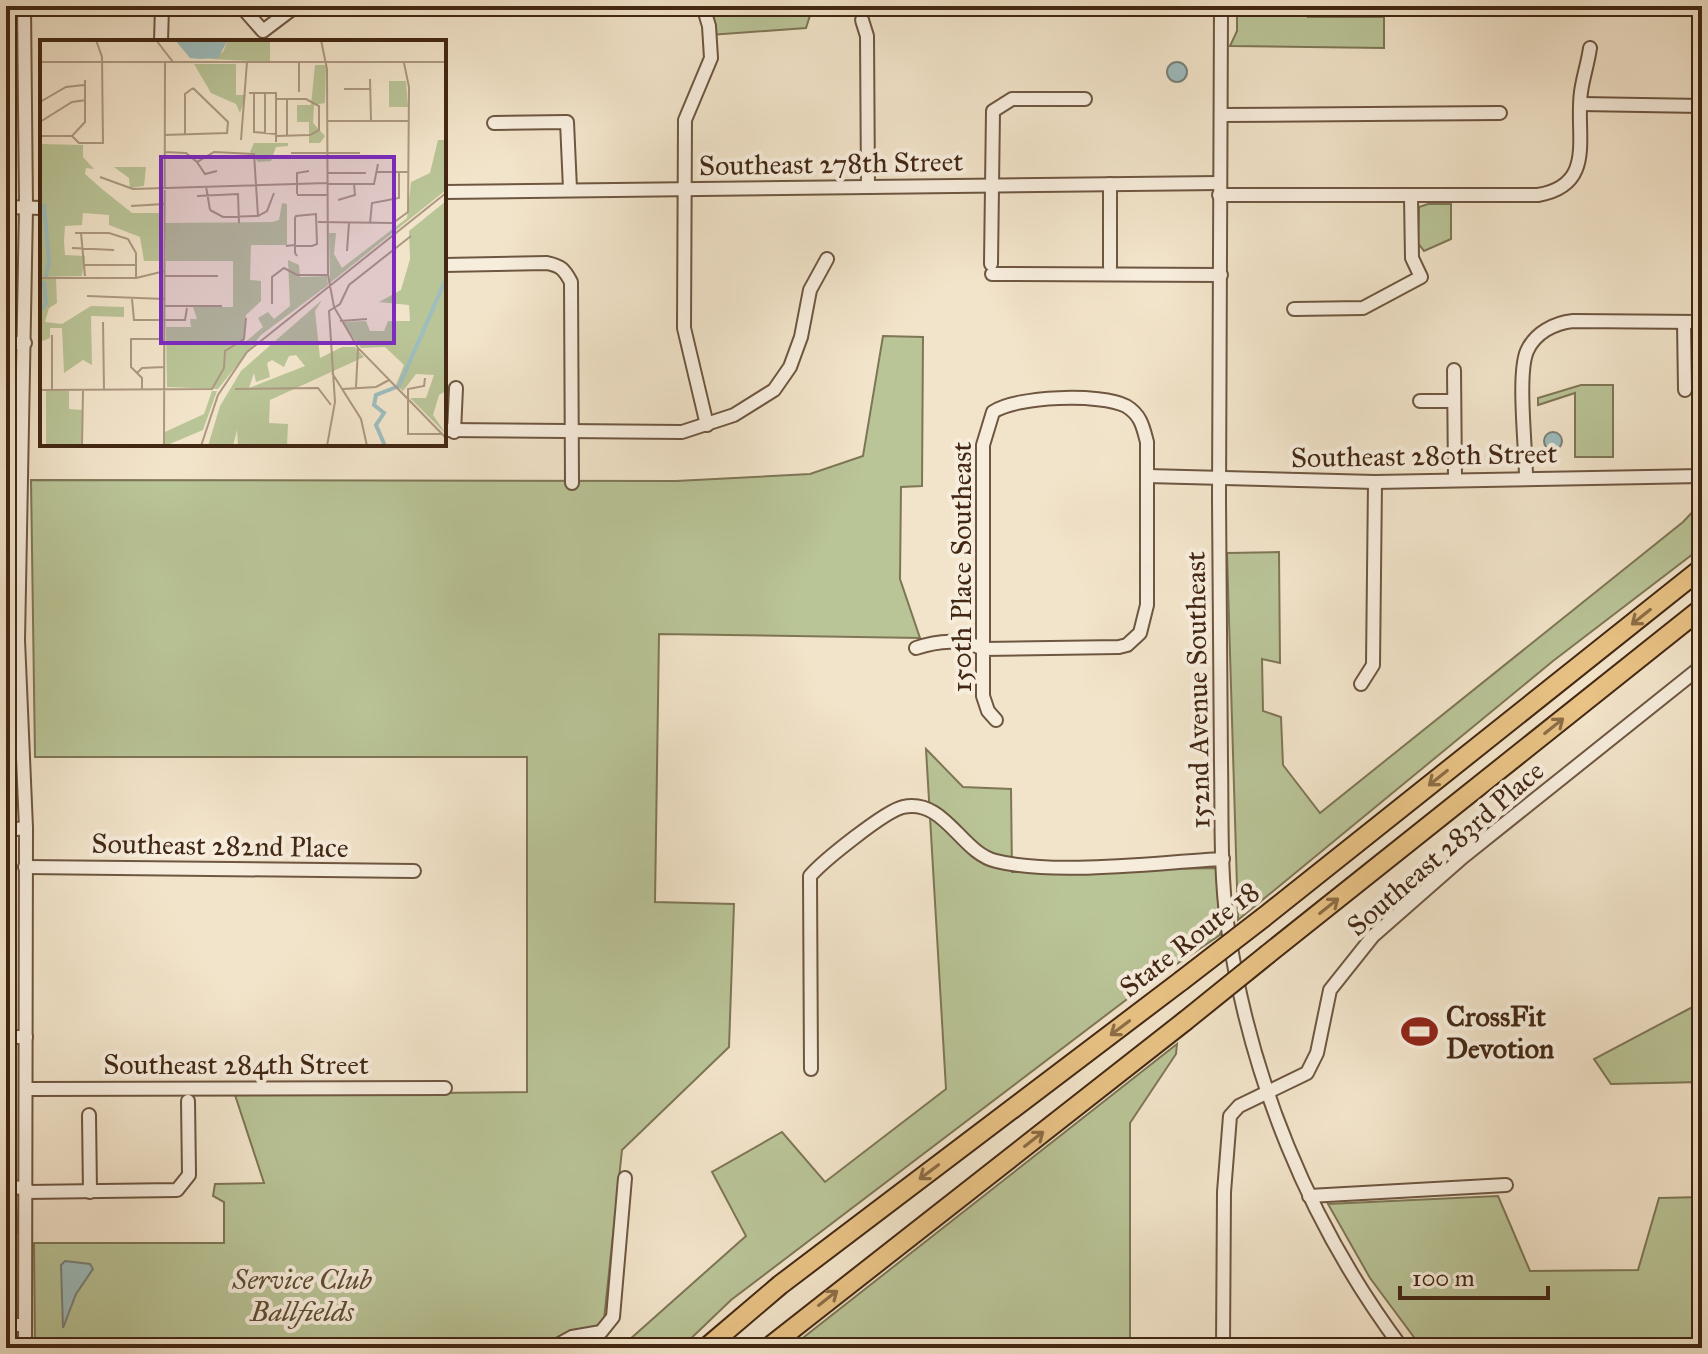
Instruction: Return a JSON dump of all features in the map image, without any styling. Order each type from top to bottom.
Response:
[{"type":"highway","name":"State Route 18","points":[[706,1348],[780,1285],[1264,917],[1702,568]]},
{"type":"highway","points":[[768,1348],[1185,1021],[1702,608]]},
{"type":"street","points":[[24,6],[25,343],[19,455],[18,640],[26,828],[25,1348]]},
{"type":"street","points":[[161,40],[162,6]]},
{"type":"street","points":[[241,6],[267,37],[296,6]]},
{"type":"street","points":[[703,6],[709,26],[711,58],[685,120],[684,328],[707,425]]},
{"type":"street","name":"152nd Avenue Southeast","points":[[1221,6],[1219,476],[1223,859],[1233,960],[1266,1092],[1309,1196],[1368,1303],[1402,1348]]},
{"type":"street","points":[[862,20],[867,36],[868,187]]},
{"type":"street","points":[[1590,48],[1581,104],[1702,106]]},
{"type":"street","points":[[1085,99],[1012,99],[998,105],[991,121],[992,269],[1221,275]]},
{"type":"street","name":"Southeast 278th Street","points":[[446,192],[1110,184],[1411,196],[1538,195],[1557,192],[1577,171],[1581,104]]},
{"type":"street","points":[[1221,115],[1500,113]]},
{"type":"street","points":[[494,123],[567,122],[570,189]]},
{"type":"street","points":[[1110,184],[1110,267]]},
{"type":"street","points":[[1294,309],[1363,308],[1421,277],[1412,258],[1411,196]]},
{"type":"street","points":[[6,207],[40,208]]},
{"type":"street","points":[[456,388],[449,431],[682,432],[707,425],[746,409],[774,390],[790,367],[801,337],[810,290],[827,259]]},
{"type":"street","points":[[446,265],[560,266],[571,282],[572,483]]},
{"type":"street","points":[[1526,478],[1524,363],[1532,342],[1541,334],[1561,322],[1573,321],[1702,322]]},
{"type":"street","points":[[1684,322],[1685,390]]},
{"type":"street","points":[[6,343],[25,343]]},
{"type":"street","points":[[1454,370],[1455,478]]},
{"type":"street","name":"150th Place Southeast","points":[[996,720],[984,701],[983,649],[983,445],[993,412],[1021,401],[1105,400],[1124,405],[1142,422],[1147,442],[1147,476]]},
{"type":"street","points":[[1420,401],[1454,401]]},
{"type":"street","points":[[916,648],[929,644],[973,643],[983,649],[1101,649],[1127,645],[1144,626],[1147,605],[1147,476]]},
{"type":"street","name":"Southeast 280th Street","points":[[1147,476],[1219,476],[1241,481],[1375,482],[1455,478],[1702,476]]},
{"type":"street","points":[[1361,684],[1373,665],[1375,482]]},
{"type":"street","name":"Southeast 283rd Place","points":[[1266,1092],[1307,1073],[1317,1053],[1330,990],[1373,936],[1463,857],[1702,666]]},
{"type":"street","points":[[811,1069],[810,876],[822,861],[905,806],[945,819],[977,851],[992,861],[1084,866],[1223,859]]},
{"type":"street","points":[[6,830],[26,828]]},
{"type":"street","name":"Southeast 282nd Place","points":[[25,867],[414,871]]},
{"type":"street","points":[[6,1037],[26,1037]]},
{"type":"street","name":"Southeast 284th Street","points":[[27,1089],[445,1088]]},
{"type":"street","points":[[1223,1348],[1227,1128],[1234,1111],[1266,1092]]},
{"type":"street","points":[[6,1187],[90,1192],[170,1192],[183,1185],[189,1175],[188,1101]]},
{"type":"street","points":[[89,1115],[90,1192]]},
{"type":"street","points":[[552,1348],[572,1337],[601,1332],[613,1317],[625,1178]]},
{"type":"street","points":[[1309,1196],[1506,1185]]},
{"type":"street","points":[[6,1325],[25,1325]]},
{"type":"green space","points":[[703,6],[813,6],[806,28],[710,35]]},
{"type":"green space","points":[[1237,6],[1308,6],[1308,17],[1384,17],[1384,48],[1230,46],[1237,31]]},
{"type":"green space","points":[[1451,204],[1451,239],[1424,251],[1418,243],[1419,207]]},
{"type":"green space","name":"Service Club Ballfields","points":[[883,336],[923,337],[922,486],[901,487],[900,579],[920,638],[659,634],[655,902],[734,904],[729,1047],[622,1150],[601,1348],[35,1348],[34,1243],[224,1243],[224,1202],[213,1196],[215,1184],[264,1183],[235,1095],[527,1092],[527,757],[35,757],[31,480],[676,481],[810,474],[863,456]]},
{"type":"green space","points":[[1581,385],[1613,385],[1613,457],[1575,457],[1575,393],[1538,405],[1538,398]]},
{"type":"green space","points":[[6,407],[14,407],[15,756],[6,756]]},
{"type":"green space","points":[[1702,502],[1702,547],[1553,661],[1238,920],[1227,553],[1279,552],[1280,663],[1262,659],[1263,711],[1281,717],[1283,765],[1320,813],[1683,522]]},
{"type":"green space","points":[[926,749],[963,787],[1011,789],[1012,872],[1216,868],[1220,935],[1147,984],[731,1300],[681,1348],[620,1348],[746,1236],[712,1172],[782,1132],[825,1182],[946,1089]]},
{"type":"green space","points":[[1702,1002],[1702,1082],[1611,1084],[1594,1059]]},
{"type":"green space","points":[[1177,1044],[1176,1054],[1130,1123],[1130,1348],[790,1348]]},
{"type":"green space","points":[[6,1194],[16,1202],[18,1233],[6,1233]]},
{"type":"green space","points":[[1498,1196],[1530,1271],[1638,1270],[1659,1198],[1702,1197],[1702,1348],[1422,1348],[1370,1278],[1328,1204]]},
{"type":"water","points":[[1177,62],[1184,65],[1187,72],[1184,79],[1177,82],[1170,79],[1167,72],[1170,65]]},
{"type":"water","points":[[1553,432],[1562,441],[1553,450],[1544,441]]},
{"type":"water","points":[[65,1261],[90,1264],[93,1269],[76,1294],[63,1328],[61,1265]]},
{"type":"place","name":"CrossFit Devotion","points":[[1420,1032]]}]
